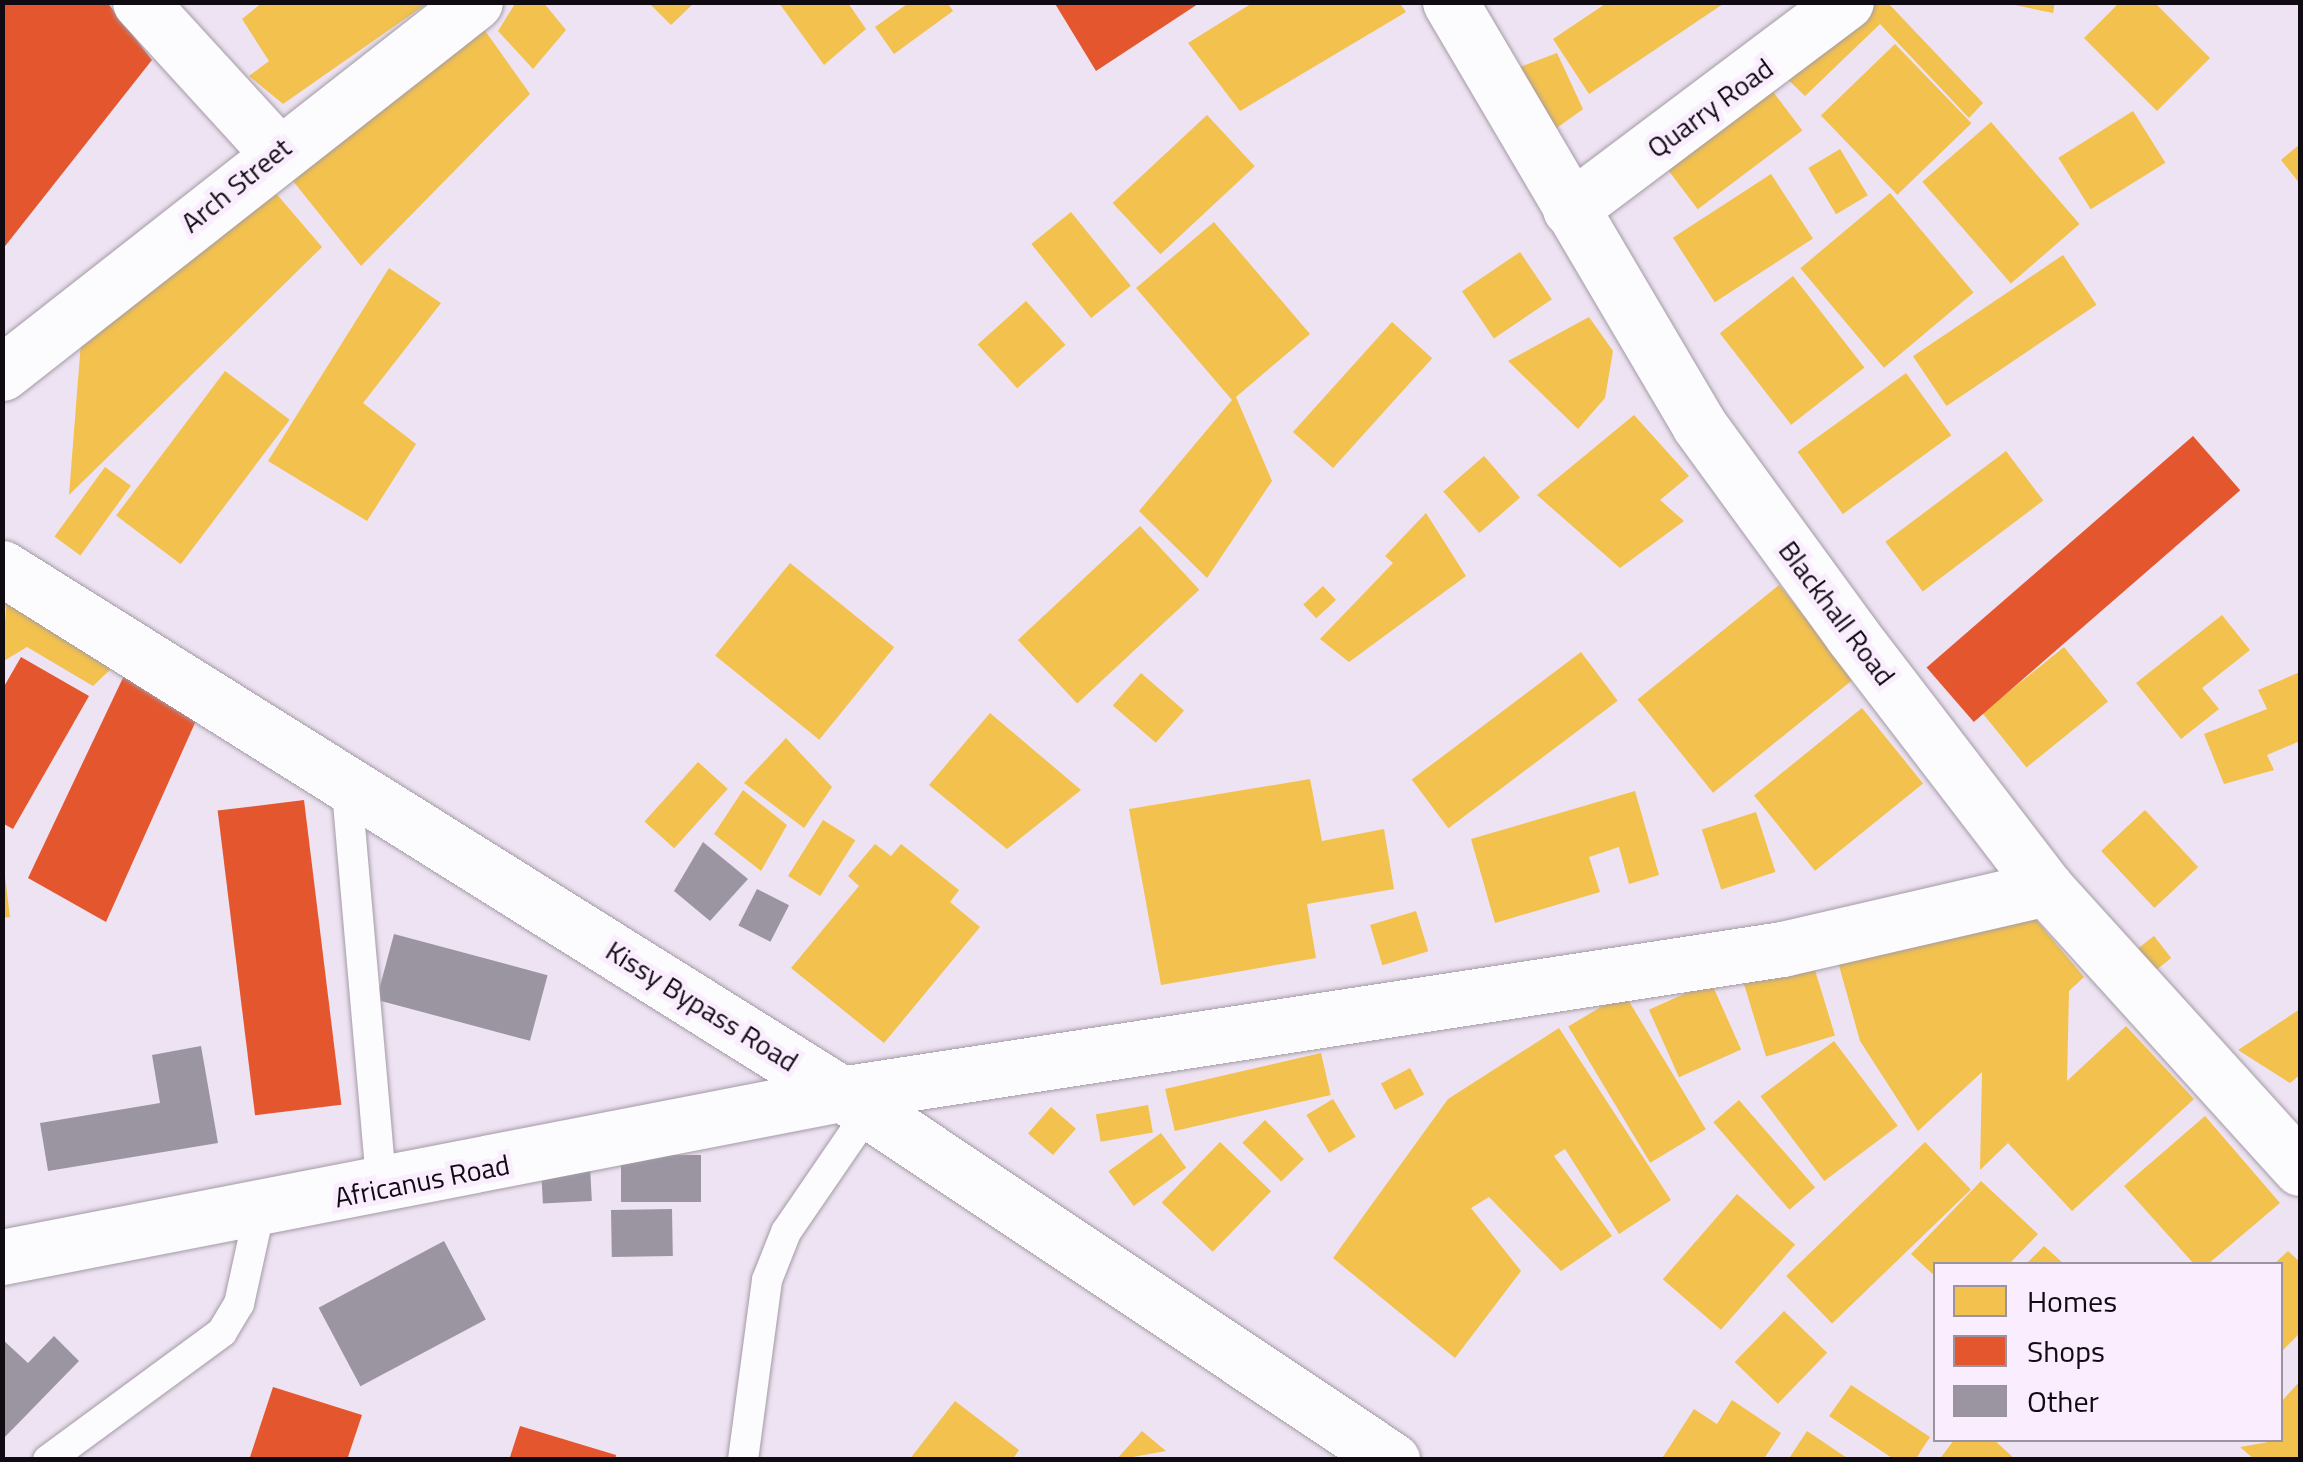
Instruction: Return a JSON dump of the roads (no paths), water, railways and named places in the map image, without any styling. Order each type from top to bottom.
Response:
[{"type":"street","points":[[140,2],[277,152]]},
{"type":"street","name":"Arch Street","points":[[2,373],[277,152],[475,2]]},
{"type":"street","name":"Blackhall Road","points":[[1450,2],[1700,425],[2046,888],[2300,1168]]},
{"type":"street","name":"Quarry Road","points":[[1570,208],[1846,2]]},
{"type":"street","name":"Kissy Bypass Road","points":[[2,568],[346,780],[854,1103],[1392,1460]]},
{"type":"street","name":"Africanus Road","points":[[2,1257],[854,1103],[1550,990],[2046,888]]},
{"type":"lane","points":[[346,780],[382,1190]]},
{"type":"lane","points":[[742,1460],[766,1280],[786,1232],[854,1103]]},
{"type":"lane","points":[[48,1460],[222,1332],[239,1304],[259,1213]]}]
